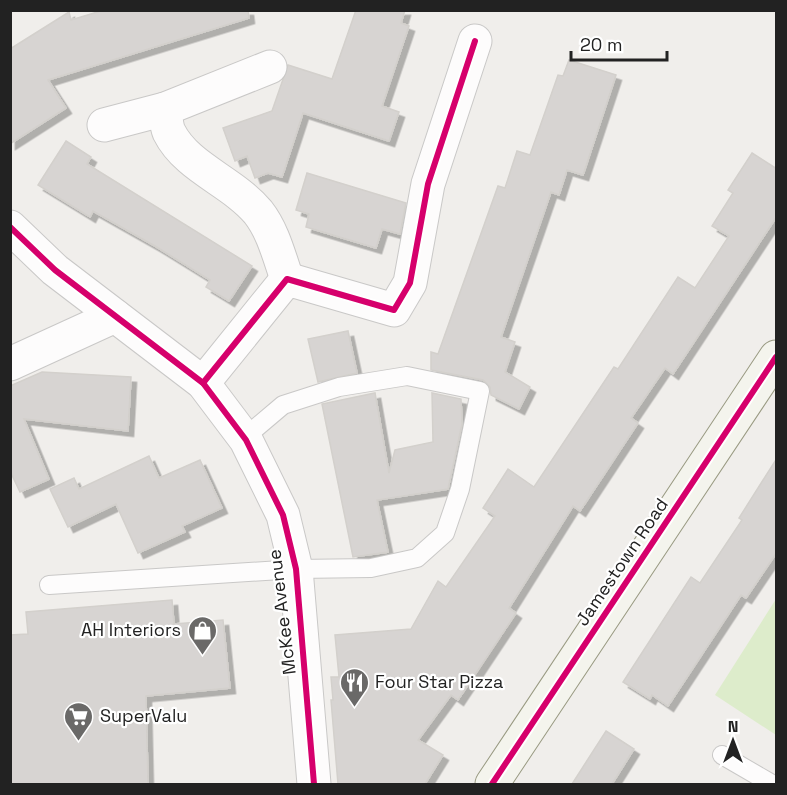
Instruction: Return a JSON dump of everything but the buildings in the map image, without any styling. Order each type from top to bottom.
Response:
[{"type":"street","points":[[287,279],[394,310],[410,283],[428,184],[475,41]]},
{"type":"street","points":[[104,125],[165,109],[270,68]]},
{"type":"street","points":[[165,109],[168,130],[184,153],[237,192],[258,212],[270,230],[287,279]]},
{"type":"street","name":"McKee Avenue","points":[[10,227],[55,270],[202,383],[244,438],[283,515],[296,569],[314,784]]},
{"type":"street","points":[[202,383],[287,279]]},
{"type":"street","points":[[10,364],[115,316]]},
{"type":"street","name":"Jamestown Road","points":[[492,784],[777,357]]},
{"type":"lane","points":[[49,585],[296,569],[371,568],[417,558],[446,533],[460,489],[480,391],[407,376],[339,387],[283,405],[244,438]]},
{"type":"lane","points":[[722,755],[772,784]]},
{"type":"green space","points":[[776,599],[776,735],[715,695]]},
{"type":"cycle path","points":[[203,383],[287,279],[394,310],[410,283],[428,184],[475,41]]},
{"type":"cycle path","points":[[10,227],[55,270],[203,383],[246,440],[283,515],[296,569],[314,784]]},
{"type":"cycle path","points":[[492,784],[776,357]]},
{"type":"place","name":"AH Interiors","points":[[202,656]]},
{"type":"place","name":"Four Star Pizza","points":[[354,708]]},
{"type":"place","name":"SuperValu","points":[[79,742]]}]
